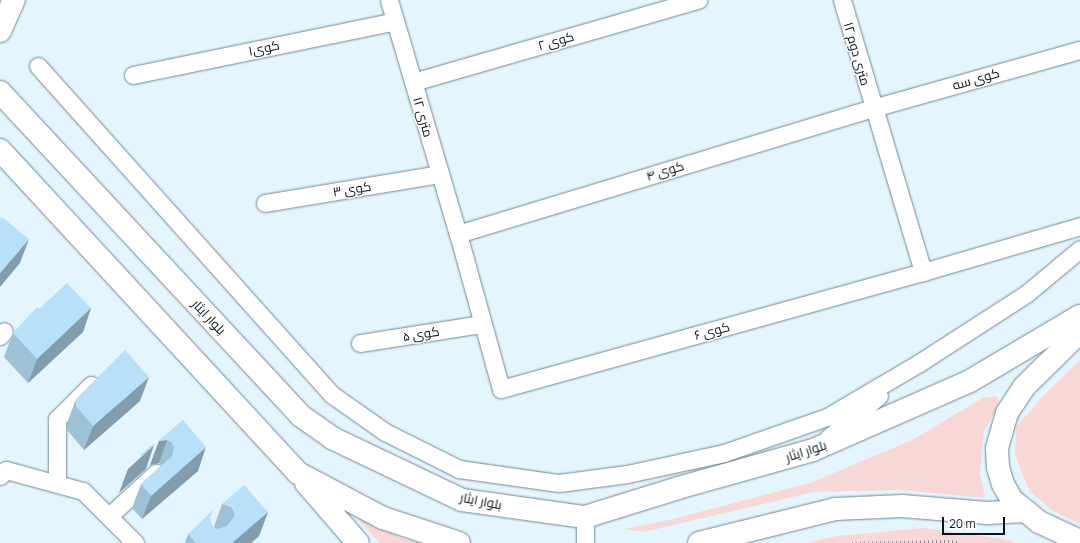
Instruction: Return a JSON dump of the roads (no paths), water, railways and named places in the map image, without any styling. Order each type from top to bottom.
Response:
[{"type":"main road","points":[[0,31],[14,0]]},
{"type":"main road","name":"بلوار ایثار","points":[[2,90],[302,416],[332,438],[462,500],[584,517],[678,488],[813,450],[970,381],[1080,316]]},
{"type":"main road","points":[[0,150],[298,473],[358,543]]},
{"type":"main road","points":[[1080,332],[1024,387],[1007,413],[997,449],[998,467],[1003,484],[1012,500],[1039,522],[1080,541]]},
{"type":"main road","points":[[298,473],[383,518],[458,543]]},
{"type":"main road","points":[[699,543],[835,510],[902,506],[987,513],[1026,511]]},
{"type":"street","name":"۱۲ متری","points":[[389,0],[458,234],[500,389]]},
{"type":"street","name":"کوی ۲","points":[[413,82],[698,0]]},
{"type":"street","name":"۱۲ متری دوم","points":[[842,0],[923,272]]},
{"type":"street","name":"کوی۱","points":[[133,75],[395,21]]},
{"type":"street","name":"کوی سه","points":[[873,108],[1080,50]]},
{"type":"street","points":[[38,66],[331,394],[385,432],[459,469],[559,483],[628,474],[724,453],[827,417],[919,363],[1026,294],[1080,249]]},
{"type":"street","name":"کوی ۴","points":[[458,234],[873,108]]},
{"type":"street","name":"کوی ۳","points":[[265,203],[440,174]]},
{"type":"street","name":"کوی ۶","points":[[500,389],[923,272],[1080,226]]},
{"type":"street","name":"کوی ۵","points":[[360,343],[482,324]]},
{"type":"street","points":[[813,450],[919,363]]},
{"type":"street","points":[[57,484],[57,419],[100,377]]},
{"type":"street","points":[[2,471],[83,491],[135,543]]},
{"type":"street","points":[[109,516],[156,473]]},
{"type":"street","points":[[584,517],[585,543]]}]
